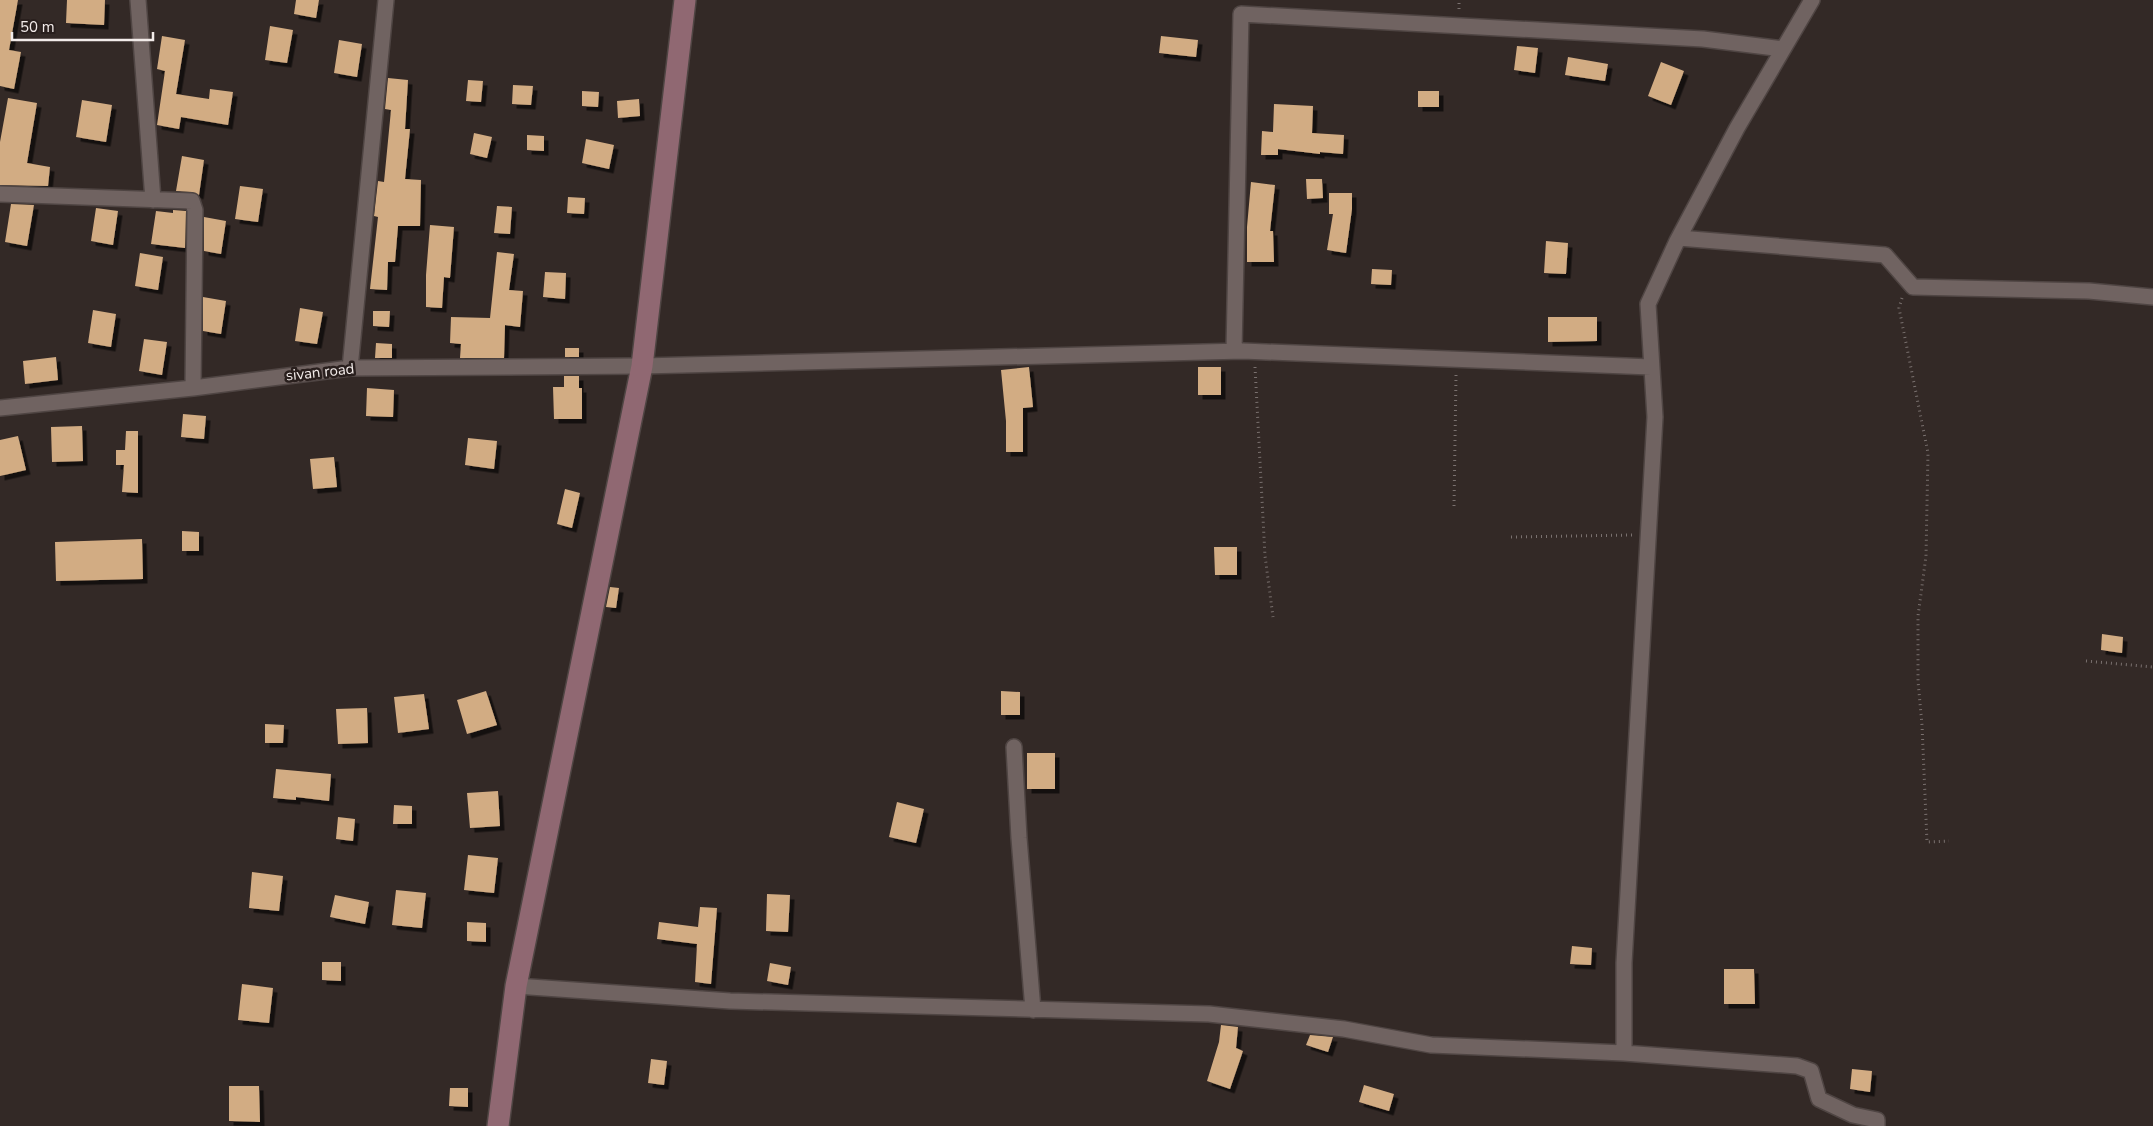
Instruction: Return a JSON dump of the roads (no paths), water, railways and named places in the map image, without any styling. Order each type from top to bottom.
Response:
[{"type":"street","points":[[138,0],[153,200]]},
{"type":"street","points":[[350,368],[386,0]]},
{"type":"street","points":[[498,1126],[516,986],[642,366],[684,0]]},
{"type":"street","points":[[1624,1053],[1624,963],[1655,417],[1648,304],[1679,238],[1737,128],[1812,0]]},
{"type":"street","points":[[1234,351],[1241,14],[1703,39],[1783,49]]},
{"type":"street","points":[[0,194],[192,201],[195,210],[193,388]]},
{"type":"street","points":[[1679,238],[1885,255],[1913,286],[2088,291],[2153,297]]},
{"type":"street","name":"sivan road","points":[[0,408],[193,388],[350,368],[642,366],[1234,351],[1651,367]]},
{"type":"street","points":[[1014,747],[1019,838],[1033,1010]]},
{"type":"street","points":[[516,986],[730,1001],[1210,1014],[1344,1029],[1431,1045],[1624,1053],[1797,1066],[1811,1071],[1819,1099],[1853,1116],[1877,1120],[1877,1126]]}]
